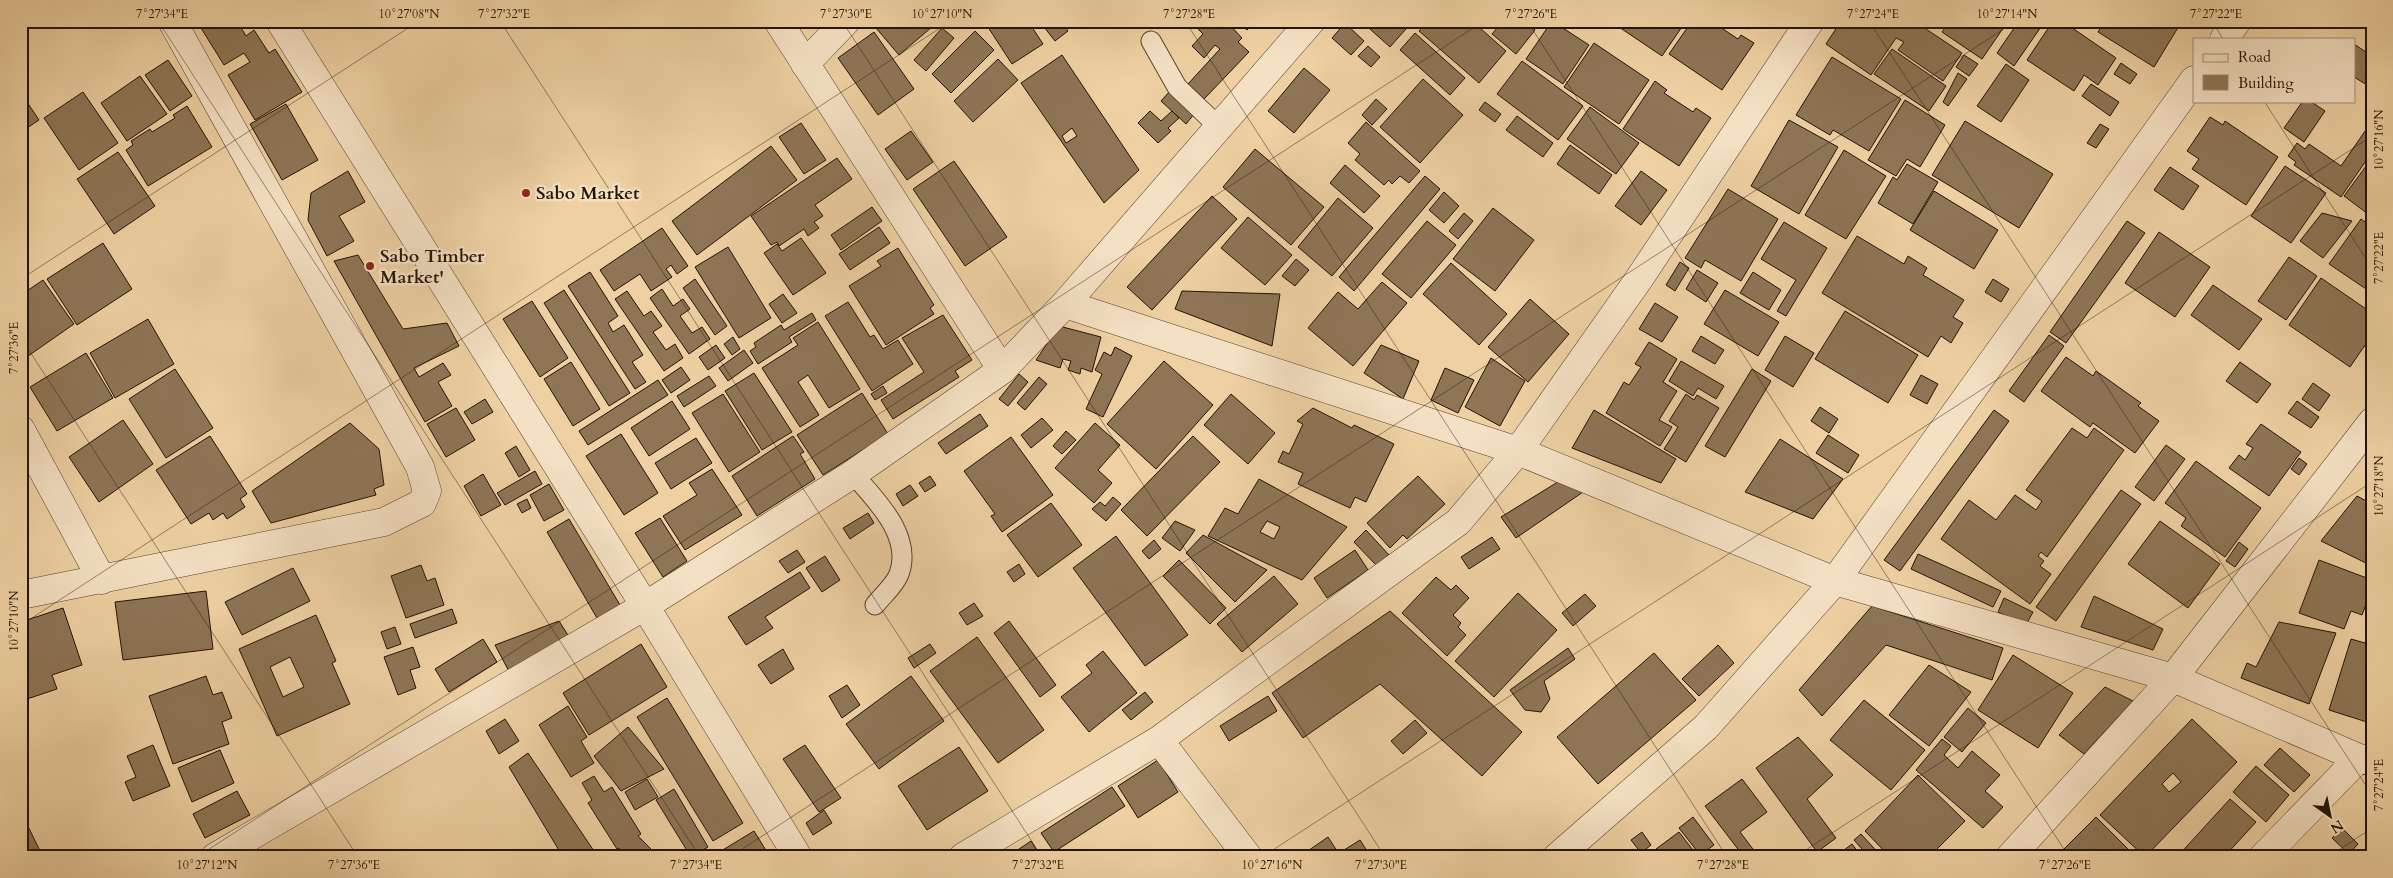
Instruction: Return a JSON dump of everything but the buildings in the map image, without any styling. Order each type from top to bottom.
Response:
[{"type":"street","points":[[21,595],[384,522],[422,503],[426,491],[420,467],[172,21]]},
{"type":"street","points":[[280,21],[645,606],[798,857]]},
{"type":"street","points":[[778,21],[1002,370]]},
{"type":"street","points":[[804,64],[846,21]]},
{"type":"street","points":[[215,857],[645,606],[853,474],[1002,370],[1066,304],[1311,21]]},
{"type":"street","points":[[963,857],[1159,740],[1458,522],[1518,451],[1639,279],[1810,21]]},
{"type":"street","points":[[2225,38],[2236,21]]},
{"type":"street","points":[[1557,857],[1706,727],[1835,581],[2193,81]]},
{"type":"street","points":[[1066,304],[1518,451],[1835,581],[2173,678],[2366,760],[2263,857]]},
{"type":"street","points":[[2010,857],[2173,678],[2372,422]]},
{"type":"street","points":[[21,430],[102,580]]},
{"type":"street","points":[[1159,740],[1248,857]]},
{"type":"lane","points":[[1151,41],[1178,87],[1219,127]]},
{"type":"lane","points":[[853,474],[880,506],[898,538],[903,554],[899,576],[875,605]]},
{"type":"place","name":"Sabo Market","points":[[526,193]]},
{"type":"place","name":"Sabo Timber Market'","points":[[370,266]]}]
